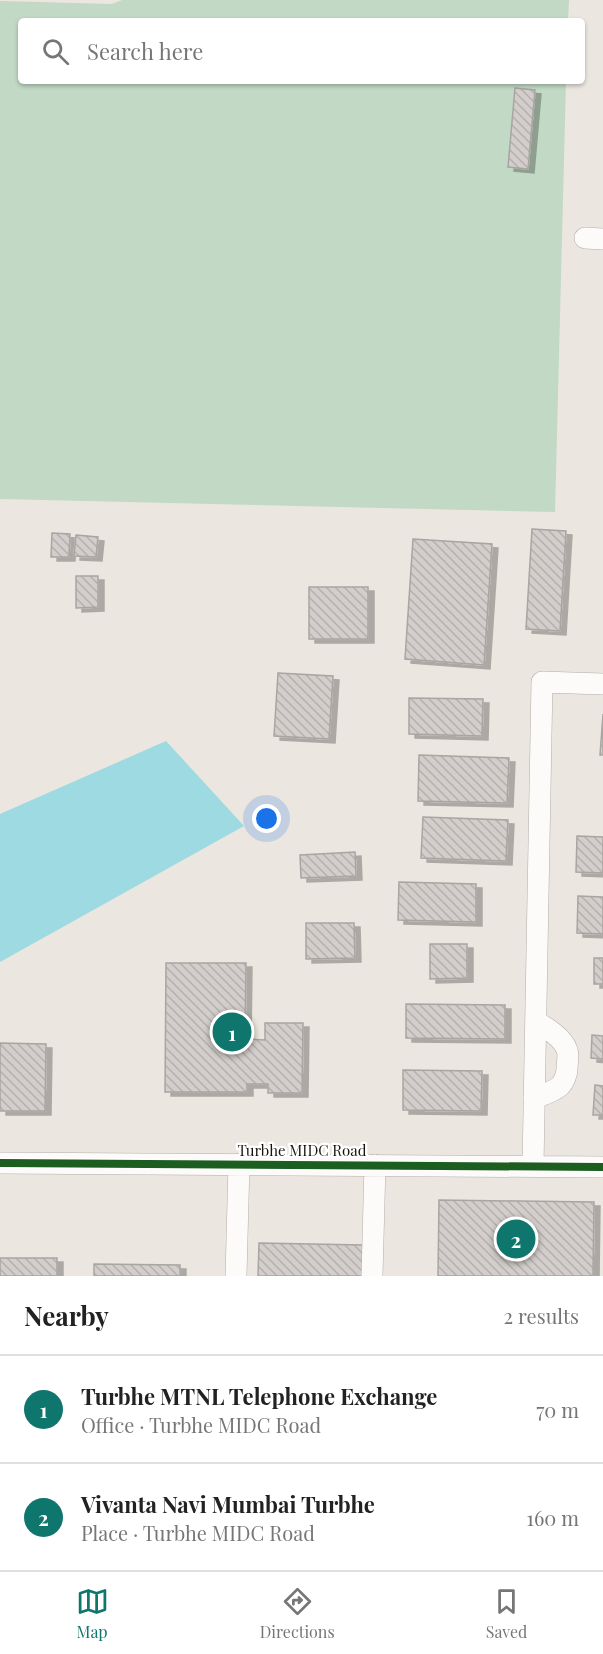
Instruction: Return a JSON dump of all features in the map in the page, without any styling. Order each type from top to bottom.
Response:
[{"type":"street","points":[[533,1166],[542,682],[603,684]]},
{"type":"street","points":[[534,1098],[561,1085],[567,1074],[568,1060],[567,1049],[561,1041],[549,1028],[536,1022]]},
{"type":"street","name":"Turbhe MIDC Road","points":[[0,1163],[603,1167]]},
{"type":"street","points":[[236,1276],[239,1164]]},
{"type":"street","points":[[372,1276],[375,1165]]},
{"type":"green space","points":[[122,0],[569,0],[568,18],[18,18],[18,84],[566,84],[555,512],[0,499],[0,1],[112,4]]},
{"type":"water","points":[[166,741],[244,826],[0,962],[0,814]]},
{"type":"building","points":[[515,88],[535,90],[528,169],[508,167]]},
{"type":"building","points":[[532,529],[566,531],[560,631],[526,629]]},
{"type":"building","points":[[52,533],[70,534],[69,557],[51,557]]},
{"type":"building","points":[[76,535],[98,537],[96,557],[74,556]]},
{"type":"building","points":[[413,539],[492,544],[484,665],[405,659]]},
{"type":"building","points":[[76,576],[98,576],[98,607],[76,608]]},
{"type":"building","points":[[309,587],[368,587],[368,639],[309,639]]},
{"type":"building","points":[[278,673],[333,676],[329,739],[274,736]]},
{"type":"building","points":[[409,698],[483,699],[482,736],[409,734]]},
{"type":"building","points":[[603,714],[603,755],[600,755]]},
{"type":"building","points":[[419,755],[509,758],[507,803],[418,801]]},
{"type":"building","points":[[423,817],[508,820],[506,861],[421,858]]},
{"type":"building","points":[[577,836],[603,837],[603,873],[576,872]]},
{"type":"building","points":[[355,852],[356,876],[301,878],[300,855]]},
{"type":"building","points":[[399,882],[476,884],[476,922],[398,920]]},
{"type":"building","points":[[578,896],[603,897],[603,934],[577,933]]},
{"type":"building","points":[[306,923],[354,923],[355,958],[306,959]]},
{"type":"building","points":[[430,944],[467,944],[467,978],[430,979]]},
{"type":"building","points":[[594,958],[603,958],[603,984],[594,984]]},
{"type":"building","points":[[166,963],[246,963],[245,1039],[265,1040],[265,1023],[303,1023],[302,1093],[268,1093],[268,1084],[247,1084],[247,1092],[165,1092]]},
{"type":"building","points":[[406,1004],[505,1005],[505,1039],[406,1038]]},
{"type":"building","points":[[592,1035],[603,1036],[603,1059],[591,1058]]},
{"type":"building","points":[[0,1043],[46,1044],[45,1111],[0,1111]]},
{"type":"building","points":[[403,1070],[482,1071],[481,1111],[403,1110]]},
{"type":"building","points":[[595,1085],[603,1086],[603,1115],[593,1115]]},
{"type":"building","points":[[439,1200],[594,1202],[593,1276],[438,1276]]},
{"type":"building","points":[[259,1243],[363,1245],[362,1276],[258,1276]]},
{"type":"building","points":[[0,1258],[57,1258],[57,1276],[0,1276]]},
{"type":"building","points":[[94,1264],[180,1265],[180,1276],[94,1276]]},
{"type":"cycle path","points":[[0,1163],[603,1167]]},
{"type":"place","name":"Turbhe MTNL Telephone Exchange","points":[[232,1032]]},
{"type":"place","name":"Vivanta Navi Mumbai Turbhe","points":[[516,1239]]}]
